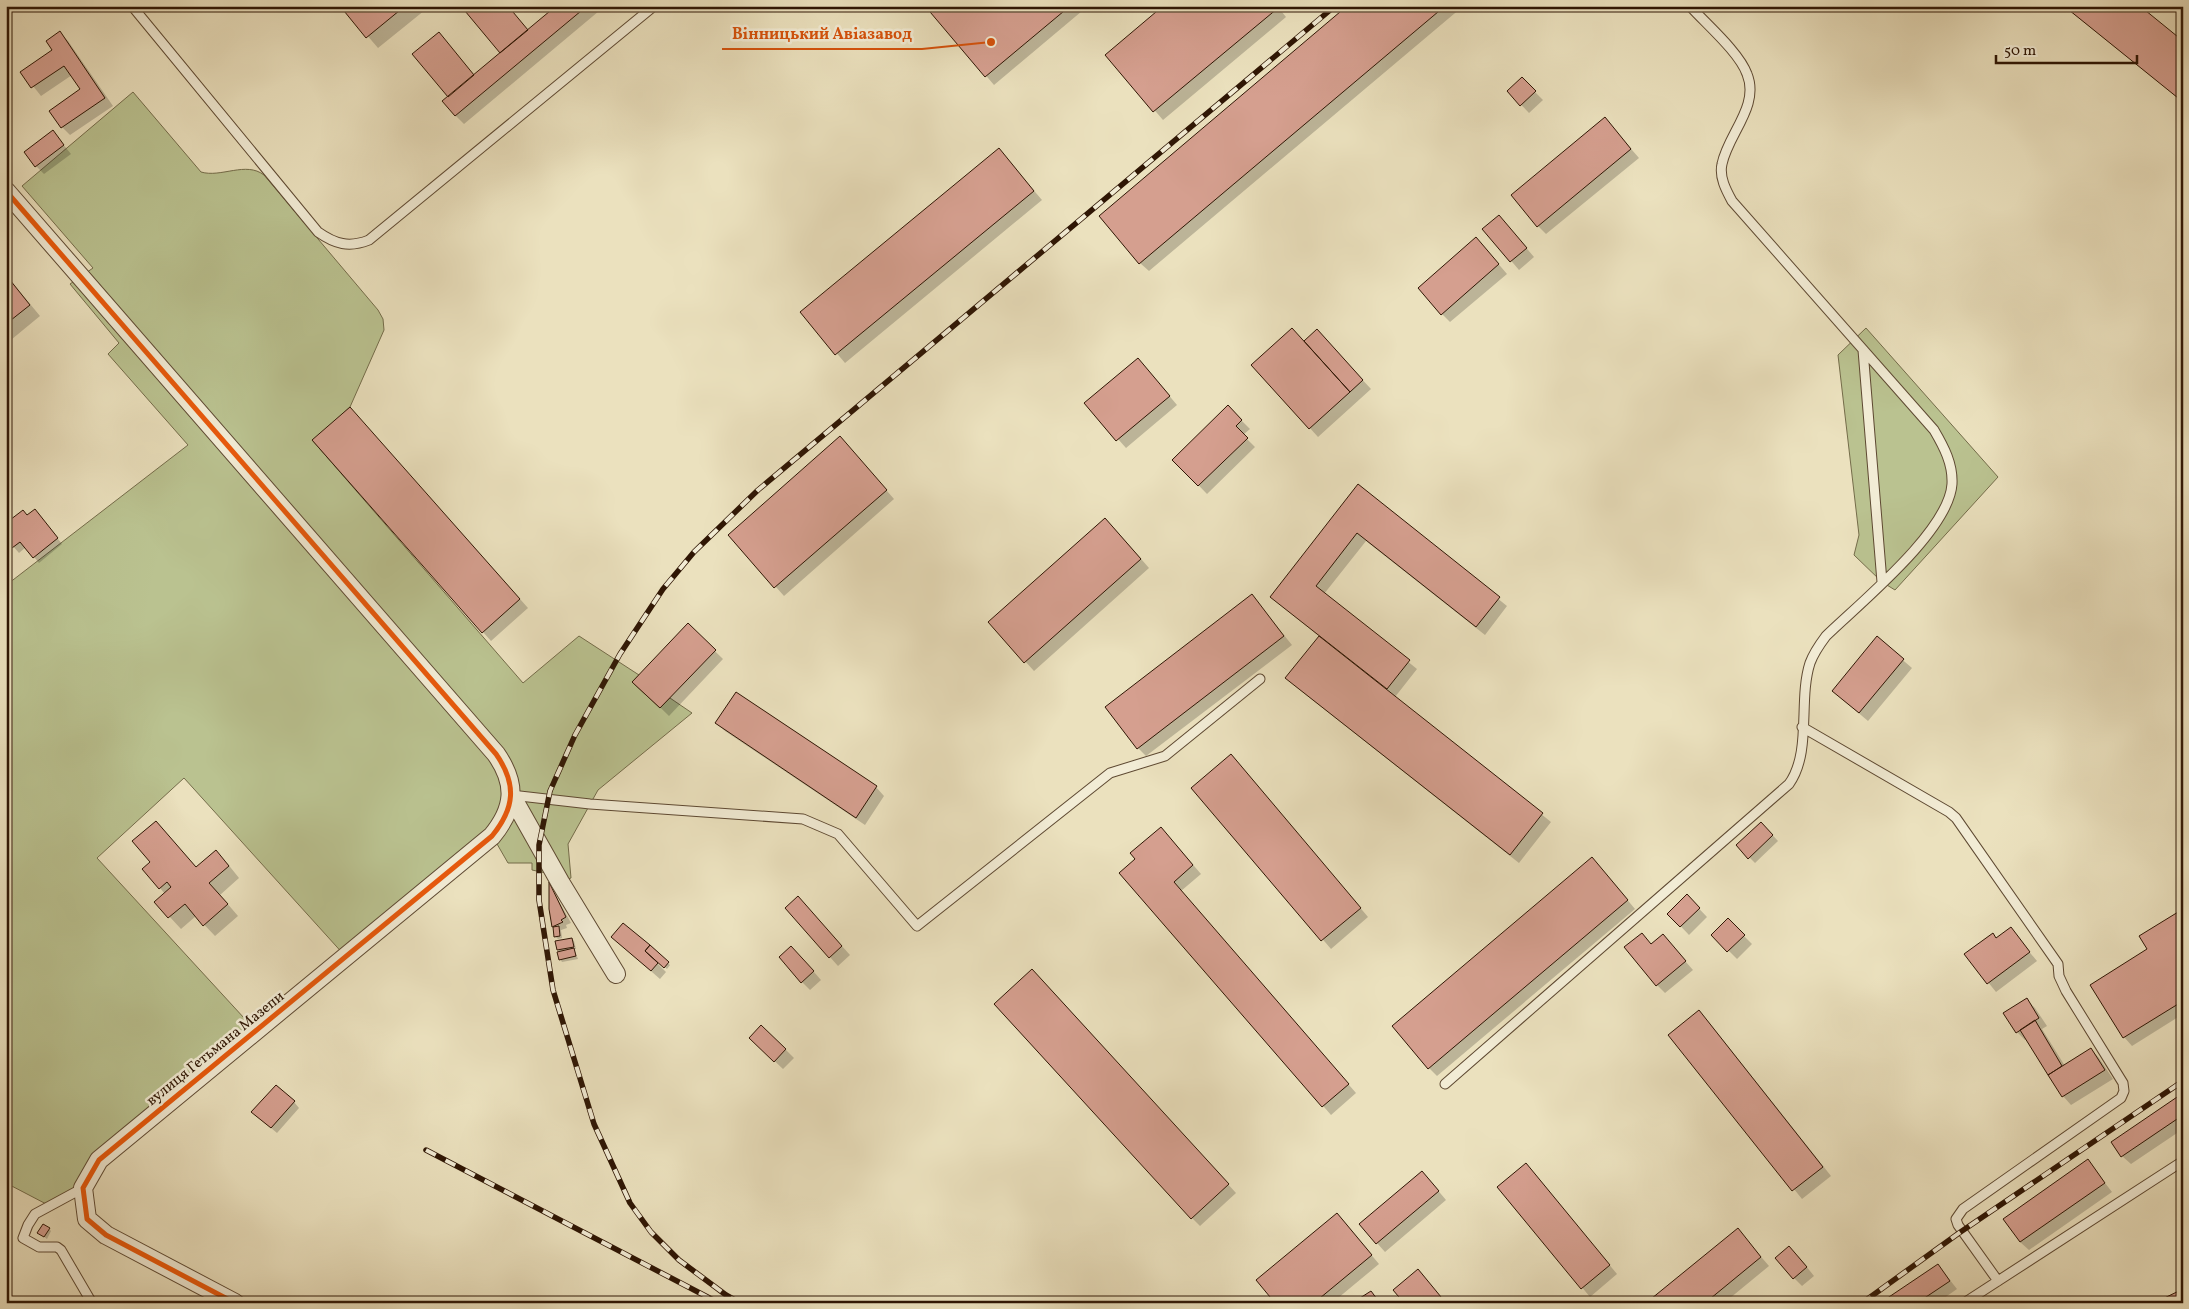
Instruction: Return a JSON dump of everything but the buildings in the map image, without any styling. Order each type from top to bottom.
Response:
[{"type":"street","points":[[6,191],[496,754],[509,776],[511,795],[569,897],[616,974]]},
{"type":"street","name":"вулиця Гетьмана Мазепи","points":[[83,1188],[99,1160],[492,836],[506,817],[511,795]]},
{"type":"street","points":[[83,1188],[87,1219],[106,1235],[235,1303]]},
{"type":"lane","points":[[132,6],[318,232],[331,241],[344,245],[357,244],[368,240],[654,6]]},
{"type":"lane","points":[[1445,1084],[1782,791],[1794,777],[1799,766],[1808,673],[1816,650],[1826,636],[1936,526],[1949,498],[1952,485],[1949,459],[1934,430],[1732,201],[1722,177],[1722,164],[1748,102],[1751,88],[1750,81],[1740,60],[1690,6]]},
{"type":"lane","points":[[1863,350],[1882,582]]},
{"type":"lane","points":[[511,795],[590,804],[802,819],[838,834],[917,926],[1110,773],[1165,756],[1260,679]]},
{"type":"lane","points":[[1802,727],[1949,812],[1956,818],[2058,964],[2059,976],[2066,990],[2123,1083],[2124,1091],[2121,1098],[1963,1209],[1958,1215],[1956,1219],[1958,1225],[1998,1281]]},
{"type":"lane","points":[[1964,1303],[2183,1161]]},
{"type":"lane","points":[[83,1188],[35,1214],[28,1224],[23,1238],[39,1247],[57,1247],[61,1250],[92,1303]]},
{"type":"green space","points":[[133,92],[201,172],[217,173],[249,169],[264,175],[378,310],[383,319],[384,330],[350,407],[313,441],[523,683],[579,636],[639,675],[632,682],[660,708],[670,698],[692,713],[598,790],[568,844],[571,878],[551,885],[546,873],[532,870],[532,863],[508,863],[493,837],[346,957],[184,778],[97,858],[256,1031],[99,1160],[83,1188],[50,1206],[6,1183],[6,581],[9,583],[188,445],[108,354],[119,343],[70,284],[93,268],[22,186]]},
{"type":"green space","points":[[1866,328],[1998,477],[1895,590],[1882,582],[1854,555],[1859,535],[1838,355]]},
{"type":"railway","points":[[740,1303],[726,1295],[679,1260],[651,1232],[630,1203],[594,1124],[553,990],[539,900],[539,845],[550,791],[575,735],[620,654],[663,589],[694,552],[758,490],[1335,6]]},
{"type":"railway","points":[[1862,1303],[1959,1233],[2183,1081]]},
{"type":"railway","points":[[426,1150],[719,1303]]},
{"type":"cycle path","points":[[6,191],[496,754],[503,765],[510,786],[509,806],[500,826],[492,836],[99,1160],[83,1188],[87,1219],[106,1235],[235,1303]]},
{"type":"place","name":"Вінницький Авіазавод","points":[[991,42]]}]
